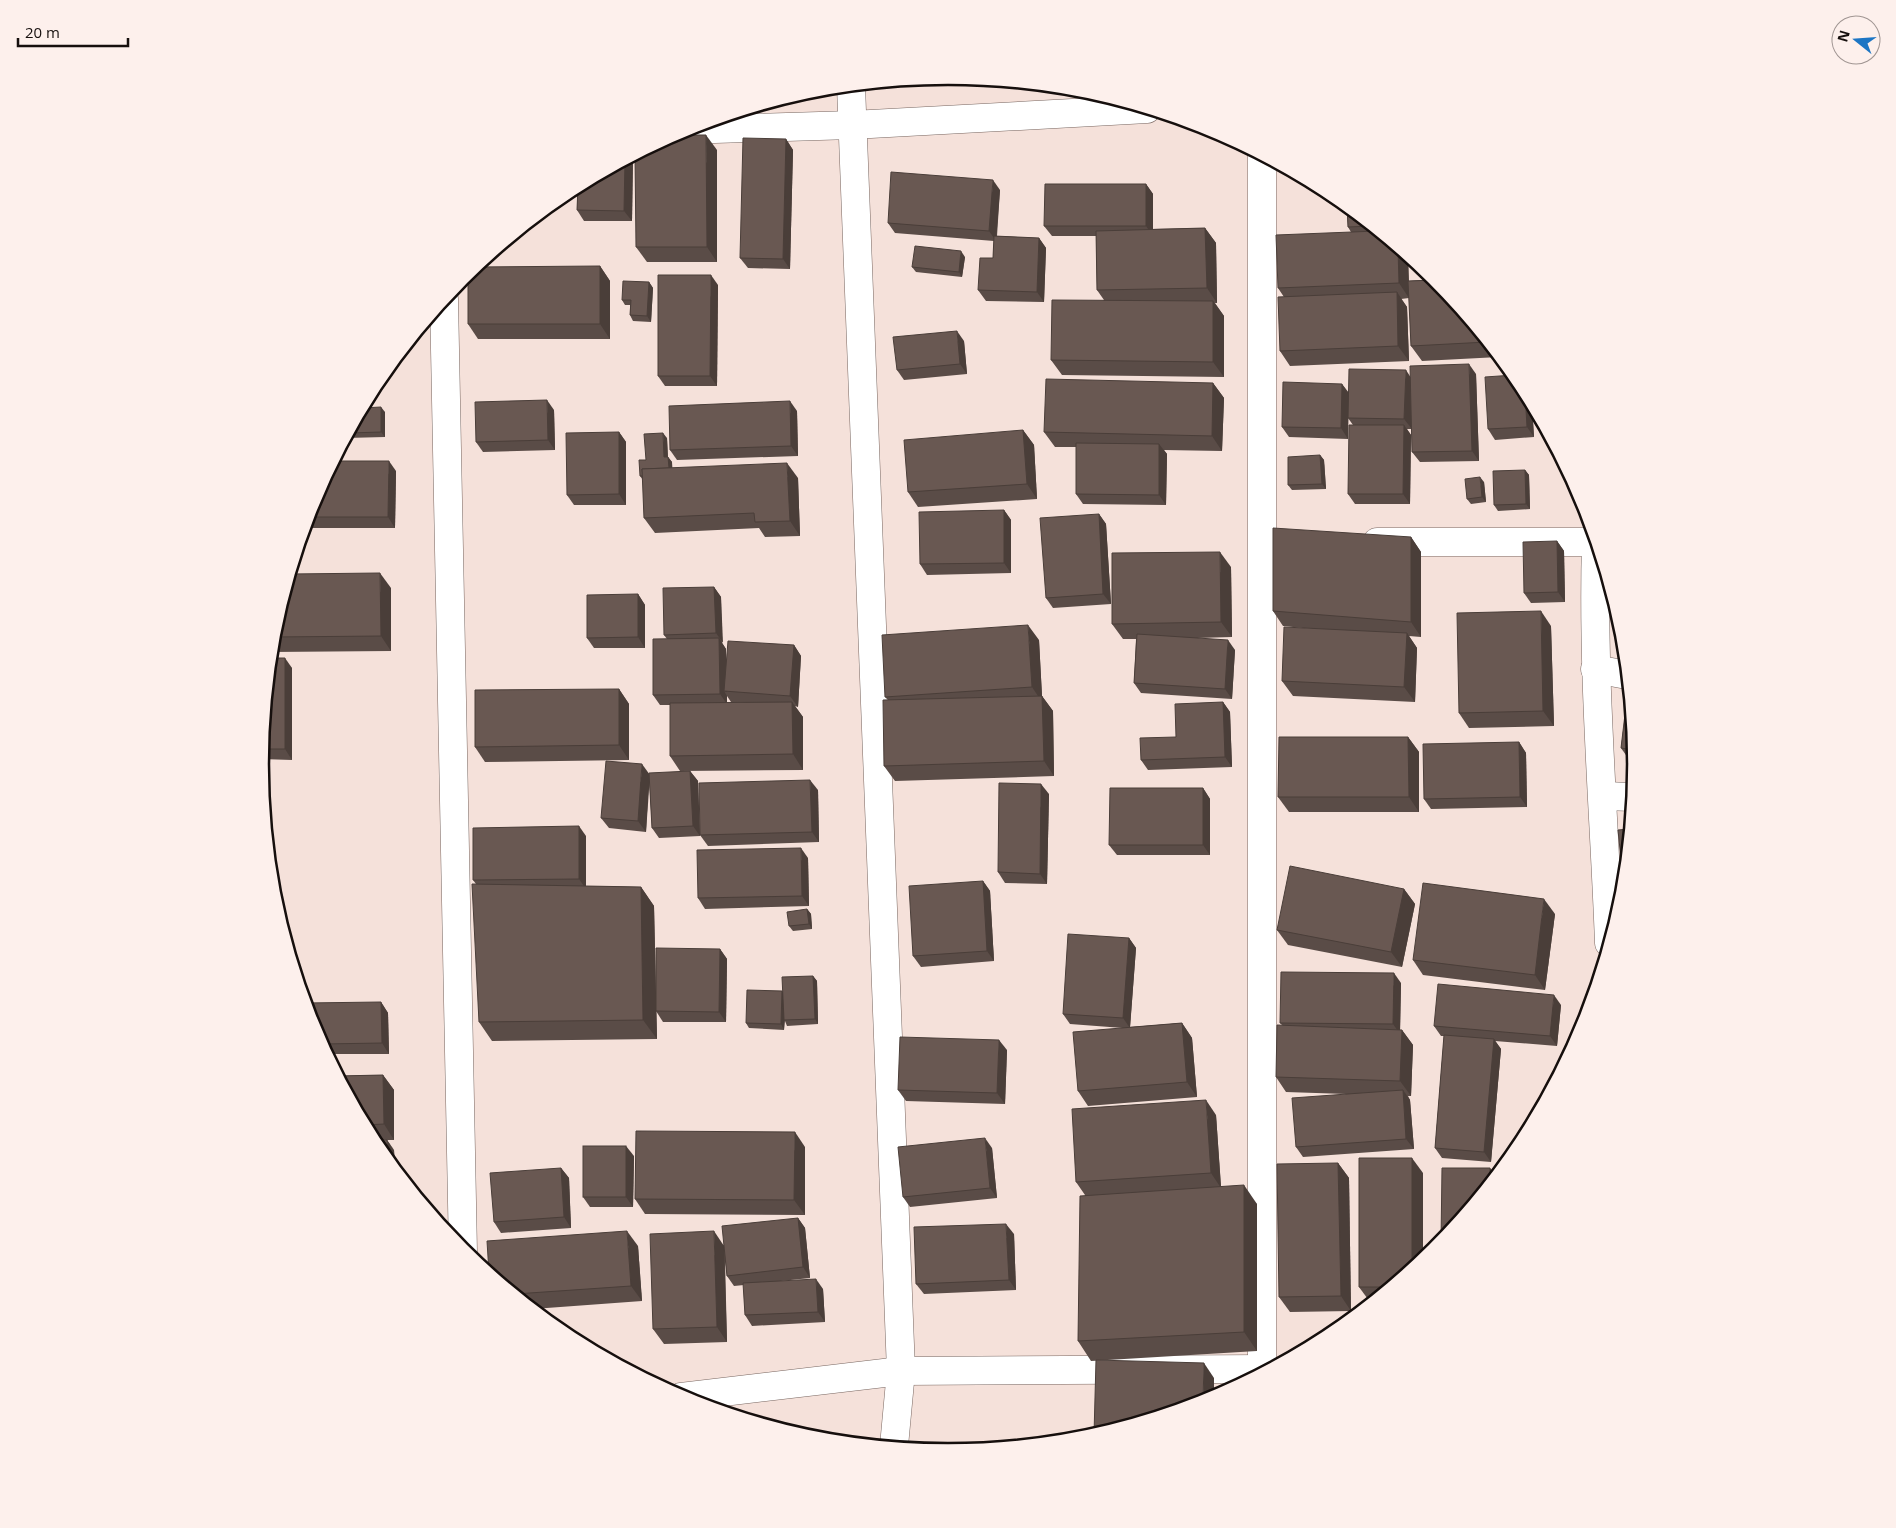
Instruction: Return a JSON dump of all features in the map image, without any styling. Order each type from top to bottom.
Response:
[{"type":"street","points":[[851,92],[901,1371],[894,1441]]},
{"type":"street","points":[[708,129],[852,125],[1130,110]]},
{"type":"street","points":[[1262,162],[1272,536],[1264,1365]]},
{"type":"street","points":[[444,309],[463,1238]]},
{"type":"street","points":[[1352,540],[1401,543],[1589,542]]},
{"type":"street","points":[[1600,575],[1595,669],[1608,922]]},
{"type":"street","points":[[1595,669],[1621,674]]},
{"type":"street","points":[[1603,796],[1626,797]]},
{"type":"street","points":[[698,1395],[901,1371],[1254,1370]]},
{"type":"building","points":[[693,135],[706,135],[707,247],[636,247],[635,162]]},
{"type":"building","points":[[743,138],[786,139],[783,259],[740,258]]},
{"type":"building","points":[[625,167],[624,211],[577,210],[578,195]]},
{"type":"building","points":[[891,172],[993,180],[989,231],[888,223]]},
{"type":"building","points":[[1045,184],[1146,184],[1146,226],[1044,226]]},
{"type":"building","points":[[1347,215],[1363,226],[1348,227]]},
{"type":"building","points":[[1205,228],[1207,288],[1097,290],[1096,231]]},
{"type":"building","points":[[1369,231],[1398,256],[1399,283],[1278,288],[1276,235]]},
{"type":"building","points":[[994,236],[1039,238],[1037,292],[978,290],[980,258],[993,258]]},
{"type":"building","points":[[915,246],[961,251],[959,272],[912,267]]},
{"type":"building","points":[[600,266],[600,324],[468,324],[468,284],[486,267]]},
{"type":"building","points":[[658,275],[711,275],[710,376],[658,376]]},
{"type":"building","points":[[1424,280],[1480,342],[1411,346],[1408,281]]},
{"type":"building","points":[[623,281],[649,282],[647,316],[630,315],[631,300],[622,300]]},
{"type":"building","points":[[1397,292],[1398,346],[1280,351],[1278,297]]},
{"type":"building","points":[[1052,300],[1213,301],[1213,362],[1051,360]]},
{"type":"building","points":[[957,331],[960,364],[897,370],[893,337]]},
{"type":"building","points":[[1469,364],[1472,451],[1412,452],[1410,366]]},
{"type":"building","points":[[1349,369],[1406,370],[1404,419],[1348,418]]},
{"type":"building","points":[[1505,376],[1526,408],[1527,427],[1488,429],[1485,377]]},
{"type":"building","points":[[1046,379],[1213,383],[1212,436],[1044,432]]},
{"type":"building","points":[[1283,382],[1342,384],[1341,428],[1282,427]]},
{"type":"building","points":[[547,400],[548,440],[476,442],[475,402]]},
{"type":"building","points":[[790,401],[791,446],[670,450],[669,406]]},
{"type":"building","points":[[381,407],[381,432],[355,433],[360,424],[370,408]]},
{"type":"building","points":[[1349,425],[1404,425],[1403,494],[1348,494]]},
{"type":"building","points":[[1023,430],[1027,484],[908,492],[904,440]]},
{"type":"building","points":[[619,432],[619,494],[567,495],[566,433]]},
{"type":"building","points":[[663,433],[664,457],[668,457],[669,468],[642,469],[643,476],[640,476],[639,460],[646,460],[644,434]]},
{"type":"building","points":[[1076,443],[1159,444],[1159,495],[1076,494]]},
{"type":"building","points":[[1320,455],[1322,484],[1288,485],[1288,457]]},
{"type":"building","points":[[341,461],[389,461],[388,517],[316,517]]},
{"type":"building","points":[[787,463],[790,521],[755,522],[754,513],[644,518],[642,469]]},
{"type":"building","points":[[1525,470],[1526,504],[1494,505],[1493,471]]},
{"type":"building","points":[[1480,477],[1482,497],[1467,499],[1465,479]]},
{"type":"building","points":[[1004,510],[1004,563],[920,564],[919,512]]},
{"type":"building","points":[[1099,514],[1103,594],[1046,598],[1040,518]]},
{"type":"building","points":[[1273,528],[1411,537],[1411,622],[1273,611]]},
{"type":"building","points":[[1557,541],[1558,592],[1524,593],[1523,542]]},
{"type":"building","points":[[1220,552],[1221,622],[1112,624],[1112,553]]},
{"type":"building","points":[[380,573],[381,636],[281,637],[296,574]]},
{"type":"building","points":[[714,587],[716,633],[664,635],[663,588]]},
{"type":"building","points":[[638,594],[638,637],[587,638],[587,595]]},
{"type":"building","points":[[1541,611],[1543,711],[1459,713],[1457,613]]},
{"type":"building","points":[[1028,625],[1032,687],[885,697],[882,635]]},
{"type":"building","points":[[1284,627],[1407,633],[1404,687],[1282,681]]},
{"type":"building","points":[[1137,634],[1228,640],[1225,689],[1134,683]]},
{"type":"building","points":[[719,638],[720,694],[653,695],[653,639]]},
{"type":"building","points":[[728,641],[794,645],[790,696],[724,691]]},
{"type":"building","points":[[278,658],[285,658],[285,749],[269,749],[270,720]]},
{"type":"building","points":[[619,689],[619,745],[475,747],[475,690]]},
{"type":"building","points":[[1042,696],[1044,761],[884,766],[883,700]]},
{"type":"building","points":[[792,702],[793,754],[670,756],[670,703]]},
{"type":"building","points":[[1223,702],[1225,757],[1141,760],[1140,738],[1176,737],[1175,704]]},
{"type":"building","points":[[1625,713],[1627,749],[1621,748]]},
{"type":"building","points":[[1279,737],[1408,737],[1409,797],[1278,797]]},
{"type":"building","points":[[1519,742],[1520,797],[1424,799],[1423,744]]},
{"type":"building","points":[[606,761],[642,764],[638,821],[601,818]]},
{"type":"building","points":[[690,771],[693,826],[652,828],[649,773]]},
{"type":"building","points":[[810,780],[812,832],[700,835],[699,783]]},
{"type":"building","points":[[999,783],[1041,784],[1040,874],[998,872]]},
{"type":"building","points":[[1110,788],[1203,788],[1203,845],[1109,845]]},
{"type":"building","points":[[579,826],[579,879],[473,880],[473,828]]},
{"type":"building","points":[[1624,829],[1621,855],[1618,830]]},
{"type":"building","points":[[801,848],[802,896],[698,898],[697,850]]},
{"type":"building","points":[[1290,866],[1404,889],[1391,952],[1277,930]]},
{"type":"building","points":[[983,881],[987,951],[913,956],[909,886]]},
{"type":"building","points":[[1423,883],[1544,899],[1535,975],[1413,960]]},
{"type":"building","points":[[472,884],[641,887],[643,1020],[479,1022]]},
{"type":"building","points":[[807,909],[809,924],[789,926],[787,912]]},
{"type":"building","points":[[1068,934],[1129,938],[1123,1018],[1063,1014]]},
{"type":"building","points":[[656,948],[720,949],[719,1012],[656,1011]]},
{"type":"building","points":[[1281,972],[1394,973],[1393,1024],[1280,1023]]},
{"type":"building","points":[[813,976],[815,1019],[784,1020],[782,977]]},
{"type":"building","points":[[1438,984],[1554,995],[1550,1036],[1434,1026]]},
{"type":"building","points":[[747,990],[782,991],[781,1024],[746,1023]]},
{"type":"building","points":[[381,1002],[382,1043],[330,1044],[313,1003]]},
{"type":"building","points":[[1182,1023],[1187,1082],[1078,1091],[1073,1032]]},
{"type":"building","points":[[1277,1025],[1402,1030],[1400,1081],[1276,1077]]},
{"type":"building","points":[[1444,1035],[1494,1039],[1484,1152],[1435,1148]]},
{"type":"building","points":[[900,1037],[999,1040],[997,1093],[898,1090]]},
{"type":"building","points":[[383,1075],[384,1124],[373,1125],[345,1076]]},
{"type":"building","points":[[1403,1090],[1406,1139],[1296,1147],[1292,1098]]},
{"type":"building","points":[[1206,1100],[1211,1173],[1076,1182],[1072,1109]]},
{"type":"building","points":[[636,1131],[795,1132],[794,1200],[635,1199]]},
{"type":"building","points":[[985,1138],[990,1188],[903,1197],[898,1147]]},
{"type":"building","points":[[387,1140],[388,1148],[383,1141]]},
{"type":"building","points":[[583,1146],[626,1146],[626,1197],[583,1197]]},
{"type":"building","points":[[1359,1158],[1412,1158],[1412,1259],[1380,1287],[1359,1287]]},
{"type":"building","points":[[1338,1163],[1341,1296],[1279,1297],[1277,1164]]},
{"type":"building","points":[[561,1168],[564,1217],[494,1222],[490,1173]]},
{"type":"building","points":[[1442,1168],[1490,1168],[1490,1173],[1487,1177],[1441,1230]]},
{"type":"building","points":[[1244,1185],[1244,1332],[1078,1341],[1080,1196]]},
{"type":"building","points":[[798,1218],[803,1267],[727,1276],[722,1226]]},
{"type":"building","points":[[1006,1224],[1009,1280],[916,1284],[914,1227]]},
{"type":"building","points":[[627,1231],[631,1286],[523,1293],[488,1263],[487,1241]]},
{"type":"building","points":[[714,1231],[717,1327],[653,1329],[650,1234]]},
{"type":"building","points":[[816,1279],[818,1312],[745,1315],[743,1283]]},
{"type":"building","points":[[1096,1360],[1204,1363],[1203,1393],[1166,1407],[1094,1427]]}]
